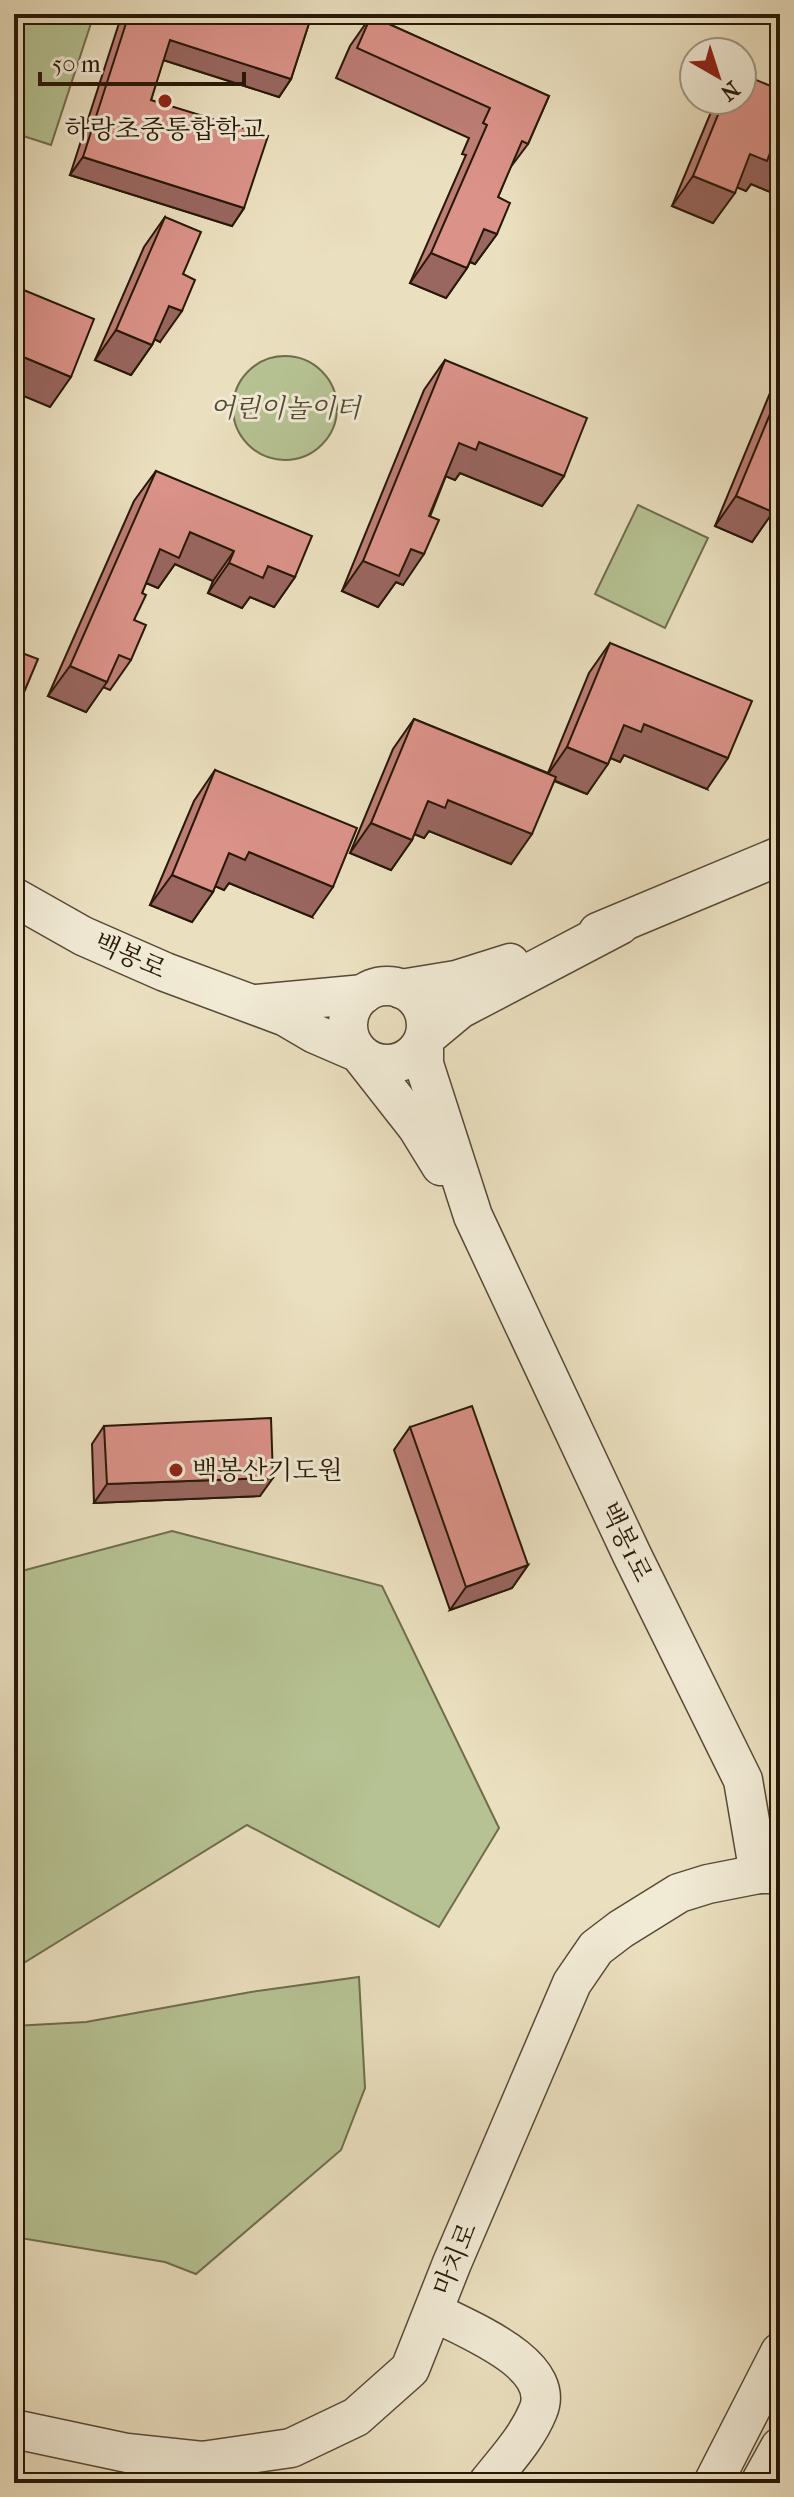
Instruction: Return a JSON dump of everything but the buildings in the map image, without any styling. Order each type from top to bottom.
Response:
[{"type":"street","name":"백봉로","points":[[424,1039],[460,1009],[620,925],[780,856]]},
{"type":"street","name":"백봉로","points":[[14,897],[83,936],[165,972],[286,1017],[315,1034],[359,1053]]},
{"type":"street","name":"백봉로","points":[[251,1005],[456,980],[620,925]]},
{"type":"street","points":[[382,991],[420,1004],[426,1027],[424,1039],[409,1058],[383,1064],[370,1060],[359,1053],[351,1041],[349,1015],[355,1003],[382,991]]},
{"type":"street","name":"백봉1로","points":[[424,1039],[427,1079],[473,1216],[632,1555],[743,1780],[770,1874]]},
{"type":"street","name":"백봉1로","points":[[359,1053],[417,1127],[473,1216]]},
{"type":"street","name":"마치로","points":[[14,2429],[127,2453],[202,2461],[291,2448],[356,2417],[410,2369],[572,1983],[596,1948],[679,1893],[708,1884],[770,1874]]},
{"type":"street","points":[[434,2312],[517,2357],[538,2379],[540,2408],[522,2440],[488,2483]]},
{"type":"street","points":[[713,2483],[780,2352]]},
{"type":"street","points":[[760,2483],[780,2447]]},
{"type":"green space","points":[[14,14],[94,14],[51,145],[14,133]]},
{"type":"green space","name":"어린이놀이터","points":[[285,356],[305,360],[322,371],[333,388],[337,408],[333,428],[322,445],[305,456],[285,460],[265,456],[248,445],[237,428],[233,408],[237,388],[248,371],[265,360]]},
{"type":"green space","points":[[638,505],[708,538],[665,628],[595,594]]},
{"type":"green space","points":[[172,1531],[382,1586],[499,1828],[439,1927],[247,1825],[14,1969],[14,1573]]},
{"type":"green space","points":[[359,1977],[365,2088],[341,2150],[196,2274],[165,2262],[14,2237],[14,2026],[86,2022],[251,1992]]},
{"type":"place","name":"하랑초중통합학교","points":[[165,101]]},
{"type":"place","name":"백봉산기도원","points":[[176,1470]]}]
